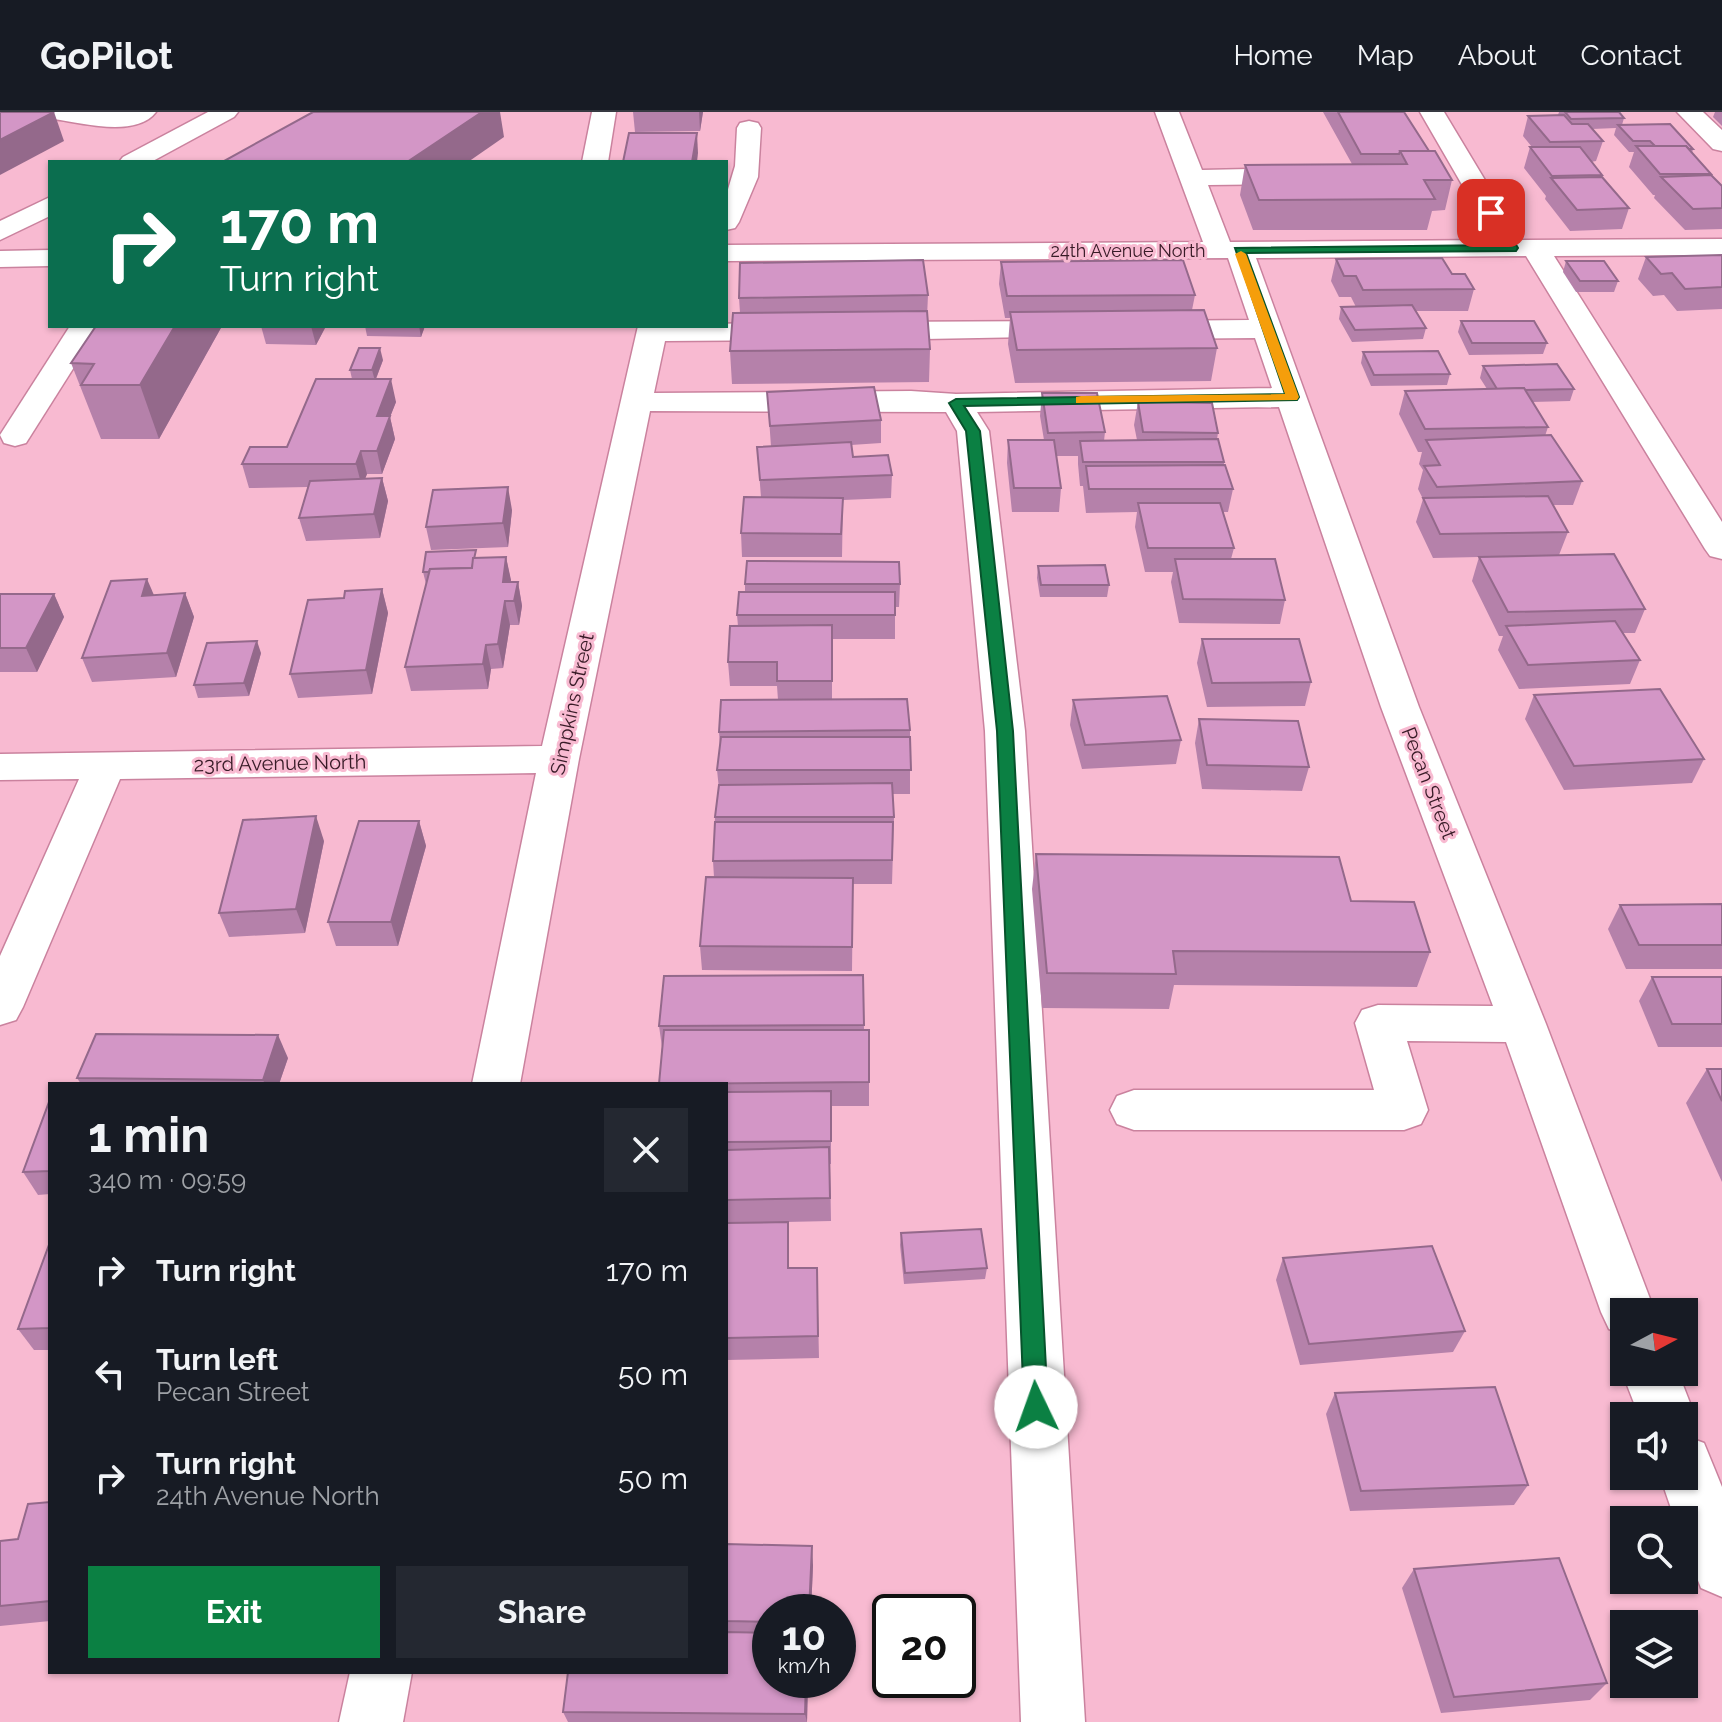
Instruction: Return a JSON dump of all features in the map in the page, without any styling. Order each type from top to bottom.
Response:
[{"type":"street","points":[[54,112],[119,121],[144,112]]},
{"type":"street","points":[[136,160],[226,112]]},
{"type":"street","points":[[595,160],[604,112]]},
{"type":"street","name":"Pecan Street","points":[[1167,112],[1193,178],[1268,329],[1400,707],[1523,1024],[1623,1298]]},
{"type":"street","points":[[1432,112],[1722,549]]},
{"type":"street","points":[[1689,112],[1722,144]]},
{"type":"street","points":[[728,218],[743,191],[752,155],[749,128]]},
{"type":"street","points":[[1193,178],[1334,176]]},
{"type":"street","points":[[0,232],[48,206]]},
{"type":"street","name":"24th Avenue North","points":[[728,253],[1722,247]]},
{"type":"street","points":[[0,259],[48,258]]},
{"type":"street","points":[[15,436],[84,328]]},
{"type":"street","points":[[652,329],[815,331]]},
{"type":"street","name":"Simpkins Street","points":[[496,1082],[559,759],[652,329]]},
{"type":"street","points":[[846,331],[1268,329]]},
{"type":"street","points":[[637,402],[911,400],[956,403],[1293,397]]},
{"type":"street","points":[[956,403],[973,431],[1005,731],[1053,1722]]},
{"type":"street","name":"23rd Avenue North","points":[[0,767],[559,759]]},
{"type":"street","points":[[0,1007],[106,765]]},
{"type":"street","points":[[1134,1110],[1404,1110],[1378,1023],[1523,1024]]},
{"type":"street","points":[[1694,1490],[1722,1567]]},
{"type":"street","points":[[371,1722],[381,1674]]},
{"type":"building","points":[[0,112],[54,112],[0,140]]},
{"type":"building","points":[[313,112],[482,112],[410,160],[226,160]]},
{"type":"building","points":[[1338,112],[1404,112],[1429,151],[1361,154]]},
{"type":"building","points":[[1565,112],[1619,112],[1624,118],[1571,119]]},
{"type":"building","points":[[1564,115],[1572,124],[1588,124],[1603,141],[1550,142],[1528,116]]},
{"type":"building","points":[[1670,124],[1693,149],[1633,141],[1618,125]]},
{"type":"building","points":[[629,133],[697,133],[692,160],[623,160]]},
{"type":"building","points":[[1636,146],[1686,146],[1711,174],[1660,174]]},
{"type":"building","points":[[1530,147],[1580,147],[1602,175],[1552,176]]},
{"type":"building","points":[[1400,151],[1435,151],[1452,180],[1424,180],[1435,199],[1259,200],[1245,165],[1407,164]]},
{"type":"building","points":[[1711,175],[1722,186],[1722,208],[1693,209],[1661,177]]},
{"type":"building","points":[[1602,177],[1629,208],[1577,210],[1551,178]]},
{"type":"building","points":[[1722,255],[1722,287],[1685,289],[1672,273],[1661,274],[1646,257]]},
{"type":"building","points":[[1442,258],[1452,274],[1465,274],[1474,289],[1363,290],[1356,276],[1344,276],[1336,259]]},
{"type":"building","points":[[923,260],[928,295],[739,298],[740,263]]},
{"type":"building","points":[[1183,260],[1195,295],[1007,296],[1001,262]]},
{"type":"building","points":[[1566,261],[1604,261],[1618,281],[1580,281]]},
{"type":"building","points":[[1412,305],[1426,328],[1355,330],[1341,307]]},
{"type":"building","points":[[1204,310],[1217,348],[1017,350],[1010,312]]},
{"type":"building","points":[[927,311],[930,349],[730,351],[733,313]]},
{"type":"building","points":[[1461,321],[1534,321],[1547,343],[1472,343]]},
{"type":"building","points":[[95,328],[174,328],[140,385],[81,385],[94,364],[71,363]]},
{"type":"building","points":[[359,348],[380,348],[372,370],[350,370]]},
{"type":"building","points":[[1438,351],[1450,374],[1374,375],[1363,352]]},
{"type":"building","points":[[1557,364],[1574,389],[1497,389],[1483,366]]},
{"type":"building","points":[[316,379],[391,379],[377,416],[390,416],[377,451],[361,451],[356,464],[242,464],[250,447],[287,447]]},
{"type":"building","points":[[874,387],[881,420],[770,426],[767,392]]},
{"type":"building","points":[[1524,388],[1548,427],[1425,429],[1405,391]]},
{"type":"building","points":[[1042,393],[1097,393],[1105,432],[1048,433]]},
{"type":"building","points":[[1138,402],[1212,403],[1218,433],[1143,432]]},
{"type":"building","points":[[1551,435],[1582,481],[1437,487],[1424,466],[1440,465],[1426,440]]},
{"type":"building","points":[[1218,439],[1224,462],[1083,462],[1080,441]]},
{"type":"building","points":[[1008,440],[1054,440],[1061,488],[1014,488]]},
{"type":"building","points":[[851,442],[853,457],[888,455],[892,475],[760,480],[757,447]]},
{"type":"building","points":[[1225,465],[1233,489],[1089,489],[1086,466]]},
{"type":"building","points":[[382,478],[374,514],[299,518],[310,481]]},
{"type":"building","points":[[508,487],[503,523],[426,527],[433,490]]},
{"type":"building","points":[[1548,496],[1568,532],[1440,534],[1423,498]]},
{"type":"building","points":[[744,497],[843,498],[841,534],[741,533]]},
{"type":"building","points":[[1138,503],[1220,503],[1234,548],[1148,548]]},
{"type":"building","points":[[476,550],[472,568],[430,569],[423,572],[426,552]]},
{"type":"building","points":[[1614,554],[1645,609],[1508,612],[1479,557]]},
{"type":"building","points":[[506,557],[503,582],[518,582],[514,601],[505,601],[498,644],[486,645],[483,664],[405,667],[430,569],[472,568],[473,558]]},
{"type":"building","points":[[1175,559],[1275,559],[1285,600],[1183,599]]},
{"type":"building","points":[[747,561],[899,562],[900,584],[745,584]]},
{"type":"building","points":[[1105,565],[1109,585],[1041,585],[1038,566]]},
{"type":"building","points":[[147,579],[142,596],[185,593],[167,653],[82,658],[111,581]]},
{"type":"building","points":[[382,589],[366,670],[290,674],[308,600],[344,598],[345,591]]},
{"type":"building","points":[[739,592],[895,592],[895,615],[737,615]]},
{"type":"building","points":[[0,594],[54,594],[26,648],[0,648]]},
{"type":"building","points":[[1615,621],[1640,660],[1528,665],[1506,626]]},
{"type":"building","points":[[832,625],[832,681],[777,681],[777,662],[728,662],[730,626]]},
{"type":"building","points":[[1202,639],[1299,639],[1311,682],[1212,683]]},
{"type":"building","points":[[257,641],[244,683],[194,685],[207,643]]},
{"type":"building","points":[[1660,689],[1704,759],[1574,766],[1534,695]]},
{"type":"building","points":[[1167,696],[1181,740],[1085,745],[1073,700]]},
{"type":"building","points":[[907,699],[910,730],[719,732],[721,700]]},
{"type":"building","points":[[1199,719],[1298,721],[1309,767],[1207,765]]},
{"type":"building","points":[[721,737],[910,737],[911,770],[717,770]]},
{"type":"building","points":[[892,783],[894,817],[715,817],[719,785]]},
{"type":"building","points":[[316,816],[296,909],[219,913],[243,820]]},
{"type":"building","points":[[359,821],[419,821],[391,922],[328,922]]},
{"type":"building","points":[[715,822],[893,822],[892,860],[713,861]]},
{"type":"building","points":[[1036,854],[1339,857],[1351,901],[1414,902],[1430,952],[1173,951],[1176,974],[1047,973]]},
{"type":"building","points":[[706,877],[853,878],[852,947],[700,946]]},
{"type":"building","points":[[1722,904],[1722,945],[1639,945],[1620,905]]},
{"type":"building","points":[[863,975],[864,1025],[659,1026],[664,976]]},
{"type":"building","points":[[1652,977],[1722,977],[1722,1024],[1672,1024]]},
{"type":"building","points":[[664,1030],[869,1030],[869,1082],[659,1082]]},
{"type":"building","points":[[96,1034],[278,1035],[263,1080],[77,1078]]},
{"type":"building","points":[[1707,1069],[1722,1069],[1722,1101]]},
{"type":"building","points":[[831,1091],[831,1141],[728,1142],[728,1092]]},
{"type":"building","points":[[48,1105],[48,1171],[23,1172]]},
{"type":"building","points":[[829,1147],[830,1198],[728,1200],[728,1150]]},
{"type":"building","points":[[788,1222],[788,1268],[817,1268],[818,1336],[728,1338],[728,1223]]},
{"type":"building","points":[[981,1229],[987,1268],[905,1273],[901,1233]]},
{"type":"building","points":[[1432,1246],[1465,1331],[1309,1344],[1283,1258]]},
{"type":"building","points":[[48,1247],[48,1328],[18,1329]]},
{"type":"building","points":[[1495,1387],[1528,1485],[1361,1491],[1335,1393]]},
{"type":"building","points":[[48,1502],[48,1601],[0,1606],[0,1541],[18,1539],[28,1504]]},
{"type":"building","points":[[728,1544],[812,1546],[810,1594],[752,1594],[752,1622],[728,1621]]},
{"type":"building","points":[[1559,1558],[1607,1683],[1454,1697],[1414,1569]]},
{"type":"building","points":[[728,1632],[752,1633],[752,1698],[805,1698],[805,1714],[563,1712],[568,1674],[728,1674]]},
{"type":"slow traffic","points":[[1081,400],[1293,397],[1241,254]]},
{"type":"route","points":[[1036,1407],[1005,731],[973,431],[956,403],[1293,397],[1239,250],[1512,248],[1491,213]]}]
